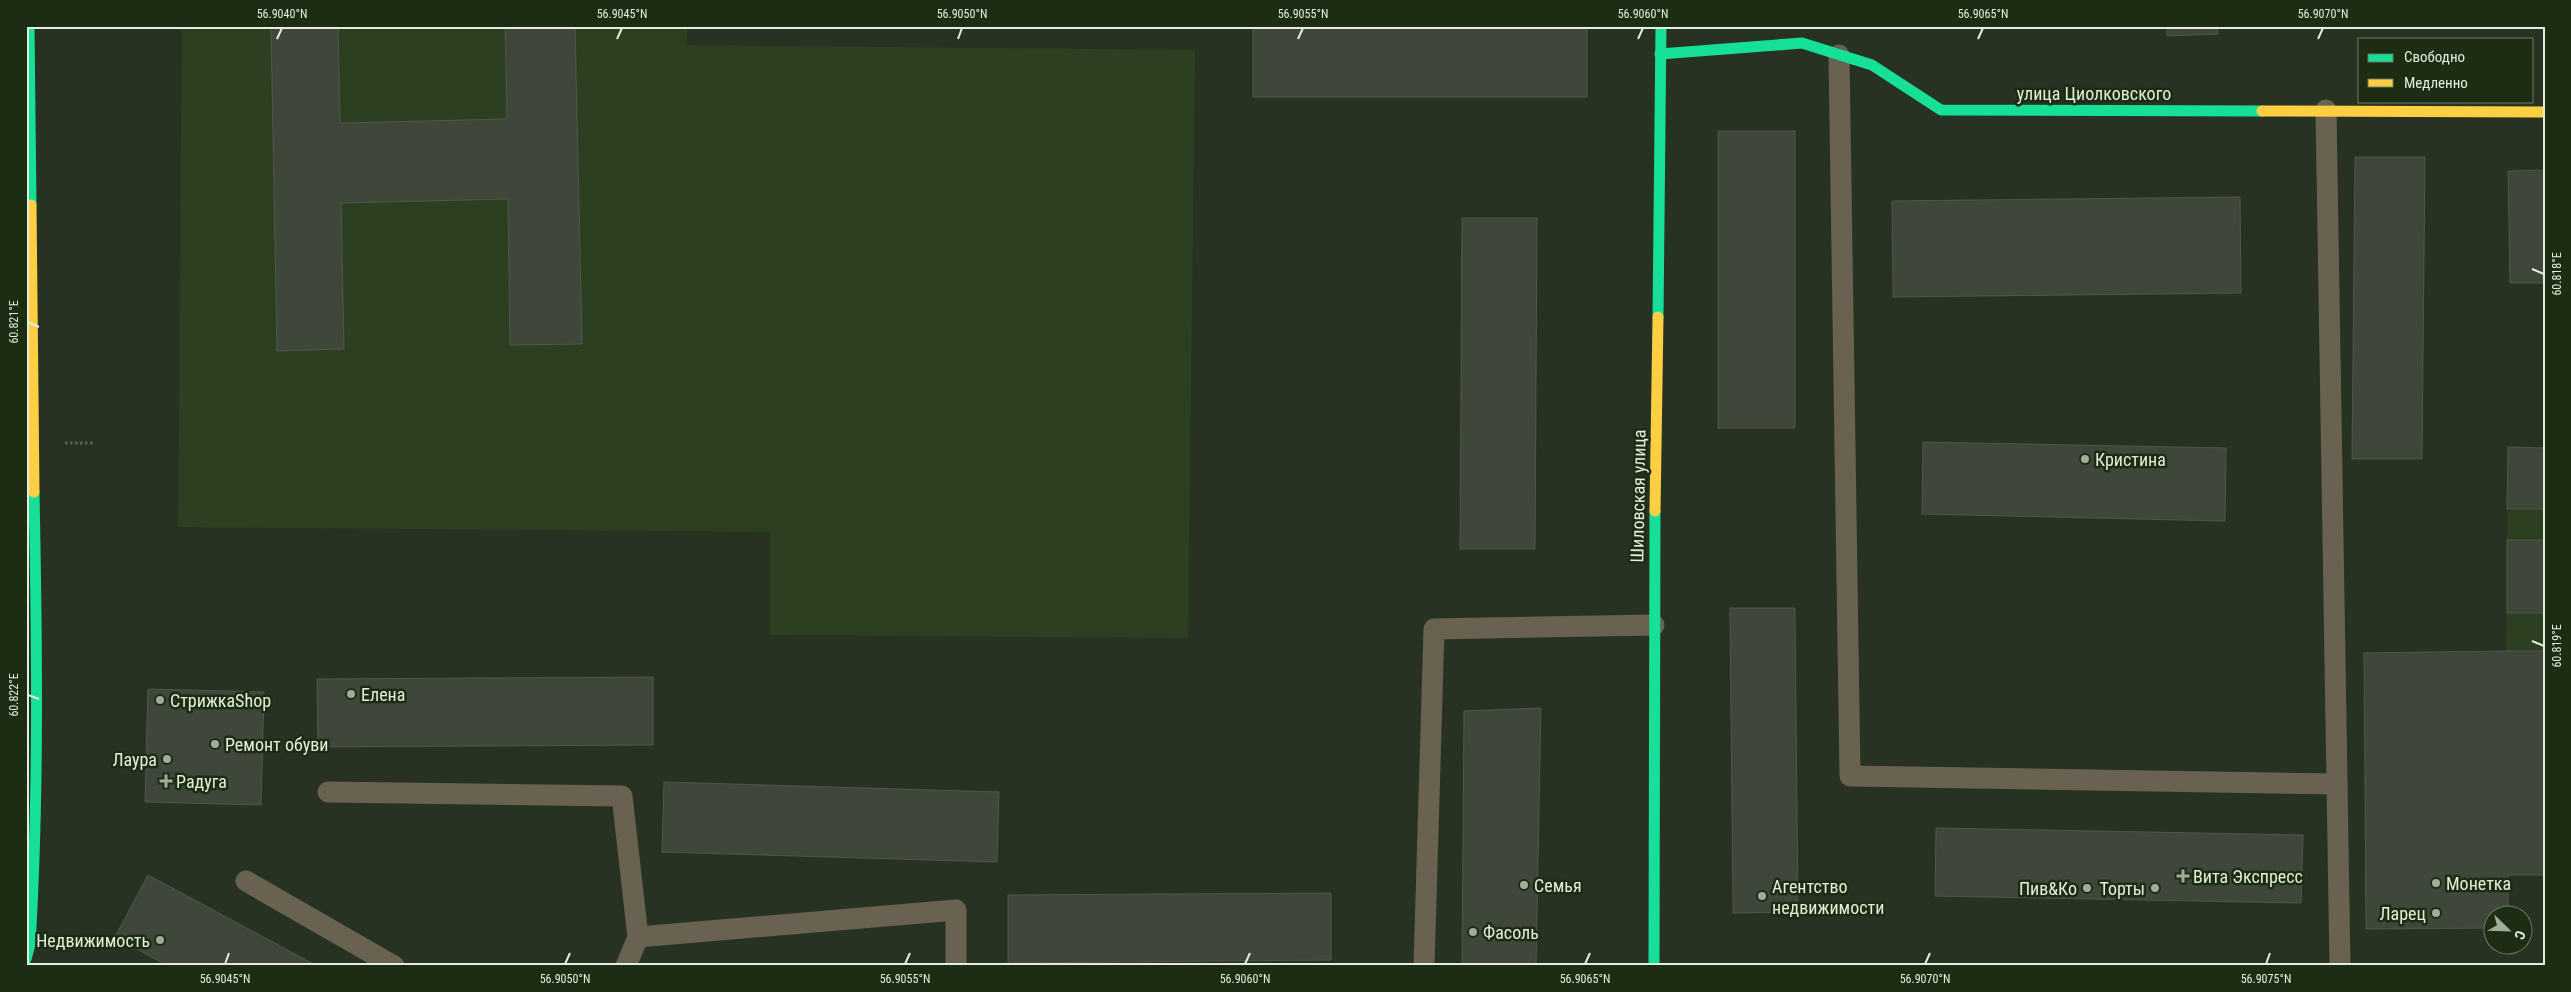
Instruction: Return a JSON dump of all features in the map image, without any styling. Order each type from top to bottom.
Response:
[{"type":"street","points":[[26,959],[30,944],[36,845],[37,753],[29,377],[29,26]]},
{"type":"street","name":"Шиловская улица","points":[[1654,966],[1654,625],[1661,26]]},
{"type":"street","name":"улица Циолковского","points":[[1660,54],[1802,43],[1872,65],[1941,110],[2545,112]]},
{"type":"lane","points":[[1839,55],[1850,776],[2338,784]]},
{"type":"lane","points":[[2326,110],[2340,966]]},
{"type":"lane","points":[[1424,966],[1434,630],[1654,625]]},
{"type":"lane","points":[[328,792],[622,796],[638,937],[626,966]]},
{"type":"lane","points":[[246,881],[394,966]]},
{"type":"lane","points":[[638,937],[956,910],[956,966]]},
{"type":"shaded area","points":[[182,26],[687,26],[687,45],[1195,50],[1188,638],[770,635],[770,532],[178,527]]},
{"type":"shaded area","points":[[2508,447],[2545,448],[2545,651],[2506,651]]},
{"type":"building","points":[[271,26],[338,26],[340,123],[507,119],[505,26],[575,26],[582,344],[510,345],[508,199],[341,203],[344,349],[277,351]]},
{"type":"building","points":[[1253,26],[1587,26],[1587,97],[1253,97]]},
{"type":"building","points":[[2167,26],[2217,26],[2218,34],[2167,36]]},
{"type":"building","points":[[1718,131],[1795,131],[1795,428],[1718,428]]},
{"type":"building","points":[[2355,157],[2425,157],[2422,459],[2352,459]]},
{"type":"building","points":[[2545,170],[2545,283],[2510,283],[2508,171]]},
{"type":"building","points":[[2240,197],[2241,293],[1893,297],[1892,201]]},
{"type":"building","points":[[1462,218],[1537,218],[1535,549],[1460,549]]},
{"type":"building","points":[[1923,442],[2226,448],[2225,521],[1922,514]]},
{"type":"building","points":[[2508,447],[2545,448],[2545,509],[2507,509]]},
{"type":"building","points":[[2507,540],[2545,540],[2545,613],[2507,613]]},
{"type":"building","points":[[1730,608],[1795,608],[1798,912],[1733,913]]},
{"type":"building","points":[[2545,651],[2545,875],[2508,875],[2508,904],[2484,904],[2484,928],[2366,929],[2364,653]]},
{"type":"building","points":[[653,677],[653,745],[318,747],[317,679]]},
{"type":"building","points":[[148,689],[264,692],[261,805],[145,802]]},
{"type":"building","points":[[1541,708],[1536,966],[1462,966],[1464,711]]},
{"type":"building","points":[[664,782],[999,792],[997,862],[662,852]]},
{"type":"building","points":[[1936,828],[2303,835],[2301,903],[1935,896]]},
{"type":"building","points":[[148,875],[317,966],[168,966],[115,937]]},
{"type":"building","points":[[1331,893],[1331,960],[1008,963],[1008,895]]},
{"type":"traffic: fast","points":[[29,26],[31,205]]},
{"type":"traffic: fast","points":[[1658,317],[1661,26]]},
{"type":"traffic: fast","points":[[1660,54],[1802,43],[1872,65],[1941,110],[2262,111]]},
{"type":"traffic: fast","points":[[26,959],[30,944],[36,774],[34,492]]},
{"type":"traffic: fast","points":[[1654,966],[1655,511]]},
{"type":"traffic: slow","points":[[2262,111],[2545,112]]},
{"type":"traffic: slow","points":[[31,205],[34,492]]},
{"type":"traffic: slow","points":[[1655,511],[1658,317]]},
{"type":"place","name":"Кристина","points":[[2085,459]]},
{"type":"place","name":"Елена","points":[[351,694]]},
{"type":"place","name":"СтрижкаShop","points":[[160,700]]},
{"type":"place","name":"Ремонт обуви","points":[[215,744]]},
{"type":"place","name":"Лаура","points":[[167,759]]},
{"type":"place","name":"Радуга","points":[[166,781]]},
{"type":"place","name":"Вита Экспресс","points":[[2183,876]]},
{"type":"place","name":"Монетка","points":[[2436,883]]},
{"type":"place","name":"Семья","points":[[1524,885]]},
{"type":"place","name":"Пив&Ко","points":[[2087,888]]},
{"type":"place","name":"Торты","points":[[2155,888]]},
{"type":"place","name":"Агентство недвижимости","points":[[1762,896]]},
{"type":"place","name":"Ларец","points":[[2436,913]]},
{"type":"place","name":"Фасоль","points":[[1473,932]]},
{"type":"place","name":"Недвижимость","points":[[160,940]]}]
